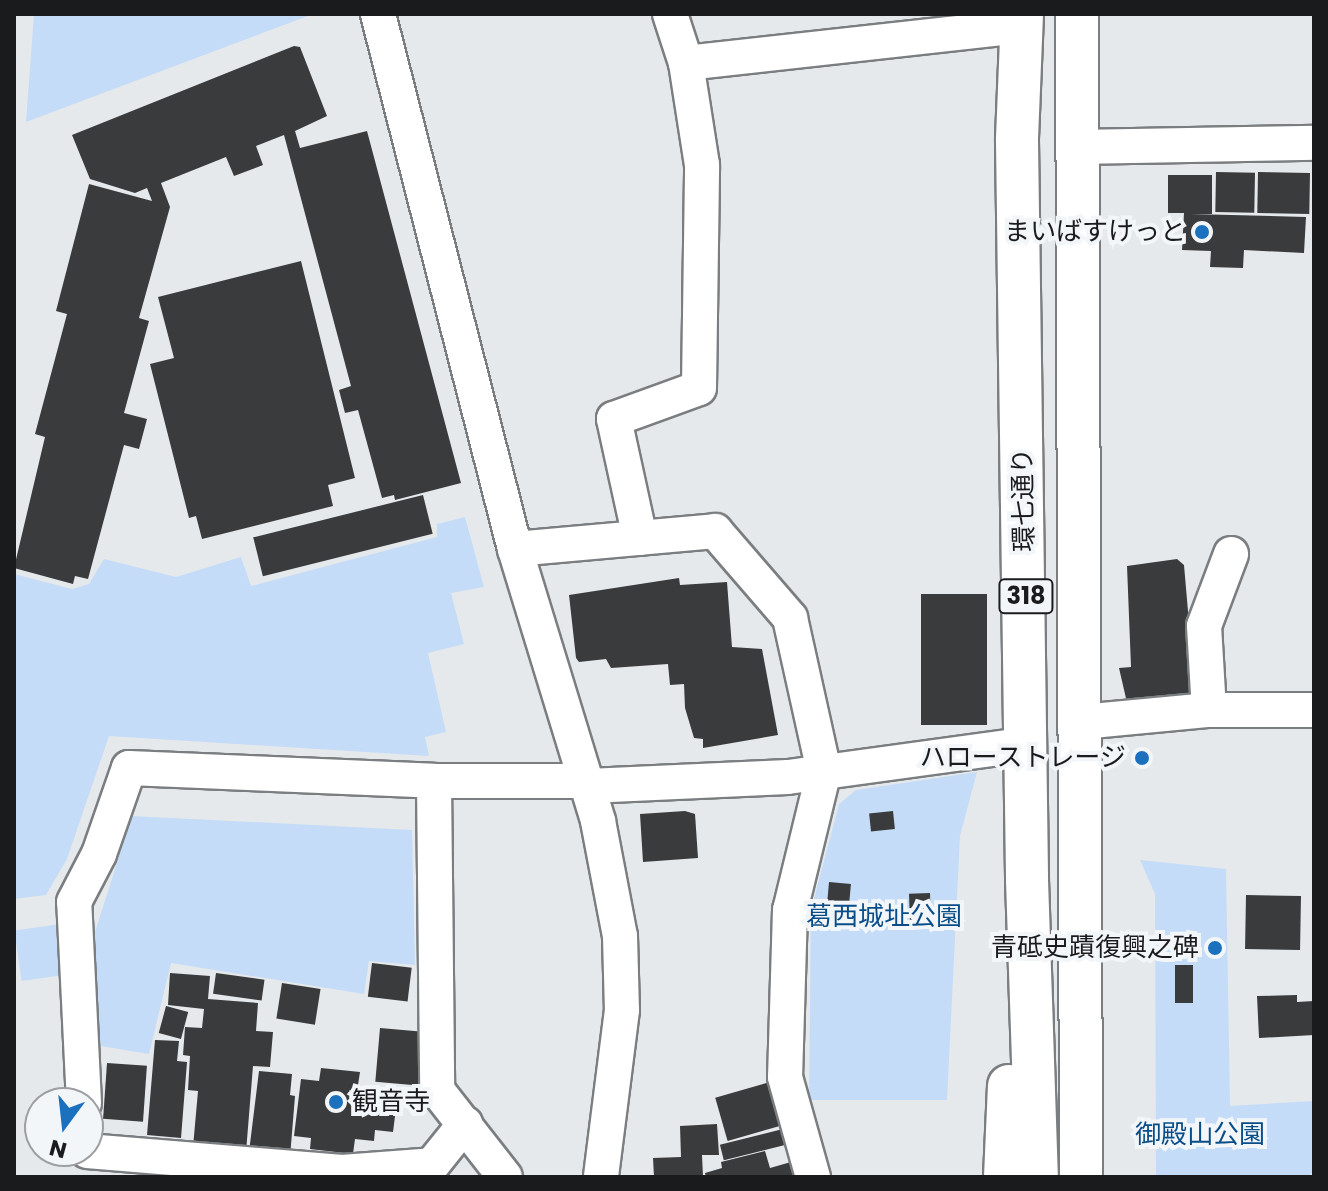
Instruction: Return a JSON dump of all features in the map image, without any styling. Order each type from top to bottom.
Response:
[{"type":"main road","name":"環七通り","points":[[1077,14],[1083,865],[1081,1177]]},
{"type":"main road","name":"環七通り","points":[[1022,20],[1017,141],[1029,744],[1027,880],[1037,1177]]},
{"type":"main road","points":[[1083,865],[1108,1177]]},
{"type":"main road","points":[[1005,1177],[1011,1046],[1027,880]]},
{"type":"street","points":[[378,14],[515,549],[608,861],[620,936],[622,1010],[601,1177]]},
{"type":"street","points":[[640,538],[614,419],[699,388],[702,165],[686,63],[670,14]]},
{"type":"street","points":[[686,63],[1022,20]]},
{"type":"street","points":[[1078,147],[1314,143]]},
{"type":"street","points":[[515,549],[715,531],[790,618],[824,771],[790,910],[785,1077],[813,1177]]},
{"type":"street","points":[[1209,710],[1204,626],[1231,554]]},
{"type":"street","points":[[1081,722],[1209,710],[1314,710]]},
{"type":"street","points":[[83,1087],[74,902],[99,854],[129,768],[434,781],[587,783],[824,771],[1029,744]]},
{"type":"street","points":[[434,781],[437,1090],[505,1177]]},
{"type":"street","points":[[104,1152],[342,1172],[444,1165],[465,1124]]},
{"type":"green space","points":[[34,14],[313,14],[26,122]]},
{"type":"green space","points":[[465,517],[484,587],[451,593],[464,644],[428,653],[446,732],[425,737],[429,756],[109,736],[67,859],[46,895],[14,899],[14,574],[72,589],[89,584],[104,559],[176,577],[241,557],[251,586],[437,537],[437,524]]},
{"type":"green space","name":"葛西城址公園","points":[[977,772],[960,836],[947,1100],[809,1100],[811,910],[839,804],[856,790]]},
{"type":"green space","points":[[132,816],[412,830],[415,965],[369,961],[364,994],[171,963],[149,1054],[95,1045],[94,935]]},
{"type":"green space","name":"御殿山公園","points":[[1140,860],[1226,869],[1230,1106],[1314,1101],[1314,1171],[1308,1177],[1156,1177],[1155,894]]},
{"type":"green space","points":[[61,924],[68,975],[22,981],[14,931]]},
{"type":"building","points":[[294,46],[300,47],[327,116],[295,131],[300,148],[367,131],[461,483],[395,500],[394,495],[382,498],[358,410],[345,413],[339,390],[351,386],[284,135],[256,146],[263,165],[234,176],[226,157],[161,183],[170,207],[139,318],[149,321],[124,413],[147,419],[139,449],[124,445],[88,579],[75,576],[73,584],[14,568],[45,437],[35,434],[67,314],[56,311],[89,184],[152,201],[147,188],[135,193],[90,179],[72,135]]},
{"type":"building","points":[[1216,172],[1255,173],[1254,213],[1215,212]]},
{"type":"building","points":[[1258,172],[1310,173],[1309,214],[1257,213]]},
{"type":"building","points":[[1168,175],[1212,175],[1212,214],[1190,214],[1306,217],[1304,253],[1244,250],[1243,268],[1210,267],[1211,251],[1182,250],[1184,213],[1168,213]]},
{"type":"building","points":[[301,261],[355,478],[328,485],[333,506],[202,539],[196,516],[189,518],[150,364],[174,358],[158,297]]},
{"type":"building","points":[[423,495],[433,534],[263,576],[253,537]]},
{"type":"building","points":[[1177,559],[1184,565],[1195,692],[1189,702],[1128,707],[1119,668],[1131,667],[1127,566]]},
{"type":"building","points":[[679,578],[680,585],[727,582],[732,647],[762,649],[778,735],[703,748],[703,739],[694,738],[685,708],[684,684],[670,685],[668,664],[611,668],[606,659],[579,662],[576,658],[569,595]]},
{"type":"building","points":[[921,594],[987,594],[987,725],[921,725]]},
{"type":"building","points":[[685,811],[695,814],[698,858],[643,862],[640,814]]},
{"type":"building","points":[[893,811],[895,829],[871,831],[869,814]]},
{"type":"building","points":[[829,882],[851,884],[849,906],[827,904]]},
{"type":"building","points":[[930,893],[931,927],[910,928],[909,894]]},
{"type":"building","points":[[1246,895],[1301,896],[1300,950],[1245,949]]},
{"type":"building","points":[[372,963],[412,968],[408,1002],[368,997]]},
{"type":"building","points":[[1175,965],[1193,965],[1193,1003],[1175,1003]]},
{"type":"building","points":[[170,973],[210,976],[208,999],[258,1003],[256,1031],[273,1032],[270,1067],[253,1066],[246,1152],[193,1147],[198,1091],[188,1090],[190,1056],[183,1055],[185,1027],[202,1028],[204,1009],[168,1005]]},
{"type":"building","points":[[216,973],[265,980],[262,1001],[213,994]]},
{"type":"building","points":[[282,983],[321,989],[315,1025],[276,1019]]},
{"type":"building","points":[[1297,995],[1297,1002],[1314,1001],[1314,1035],[1259,1038],[1257,996]]},
{"type":"building","points":[[166,1006],[188,1012],[181,1039],[159,1033]]},
{"type":"building","points":[[380,1028],[423,1032],[418,1086],[375,1082]]},
{"type":"building","points":[[155,1040],[179,1041],[177,1061],[187,1062],[181,1138],[147,1135]]},
{"type":"building","points":[[107,1063],[147,1066],[143,1122],[104,1119]]},
{"type":"building","points":[[321,1068],[360,1072],[358,1085],[398,1093],[393,1132],[375,1130],[374,1141],[355,1139],[353,1154],[310,1149],[311,1138],[294,1136],[301,1079],[319,1081]]},
{"type":"building","points":[[259,1071],[292,1074],[290,1095],[295,1096],[290,1157],[249,1152]]},
{"type":"building","points":[[770,1082],[782,1125],[728,1141],[715,1098]]},
{"type":"building","points":[[717,1124],[719,1155],[702,1155],[703,1177],[654,1177],[653,1158],[681,1157],[680,1126]]},
{"type":"building","points":[[783,1129],[787,1145],[724,1160],[720,1145]]},
{"type":"building","points":[[765,1151],[770,1168],[791,1162],[796,1177],[706,1177],[705,1173],[722,1168],[721,1162]]},
{"type":"place","name":"まいばすけっと","points":[[1202,232]]},
{"type":"place","name":"ハローストレージ","points":[[1142,758]]},
{"type":"place","name":"青砥史蹟復興之碑","points":[[1215,948]]},
{"type":"place","name":"観音寺","points":[[336,1102]]}]
